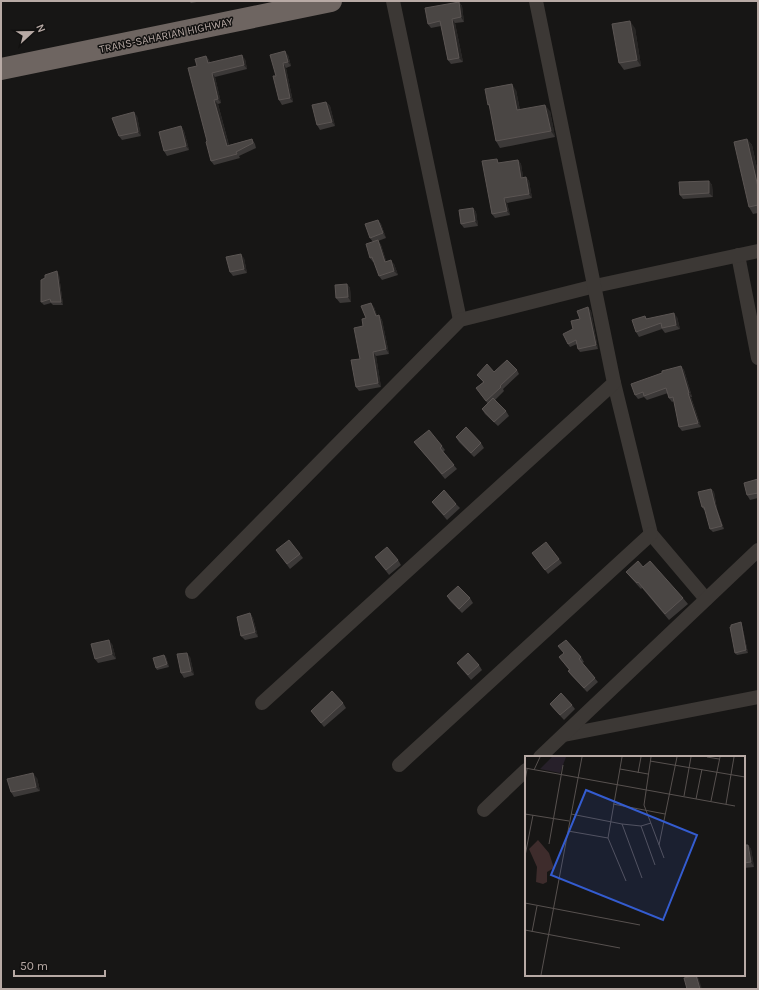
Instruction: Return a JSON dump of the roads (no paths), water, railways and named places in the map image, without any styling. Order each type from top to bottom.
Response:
[{"type":"highway","name":"TRANS-SAHARIAN HIGHWAY","points":[[1,69],[331,1]]},
{"type":"street","points":[[393,1],[460,320]]},
{"type":"street","points":[[536,1],[614,383],[651,534],[706,599]]},
{"type":"street","points":[[192,592],[460,320],[595,286],[758,251]]},
{"type":"street","points":[[738,255],[758,358]]},
{"type":"street","points":[[262,703],[614,383]]},
{"type":"street","points":[[399,765],[651,534]]},
{"type":"street","points":[[541,756],[758,550]]},
{"type":"street","points":[[564,735],[758,697]]},
{"type":"street","points":[[484,810],[525,771]]}]
